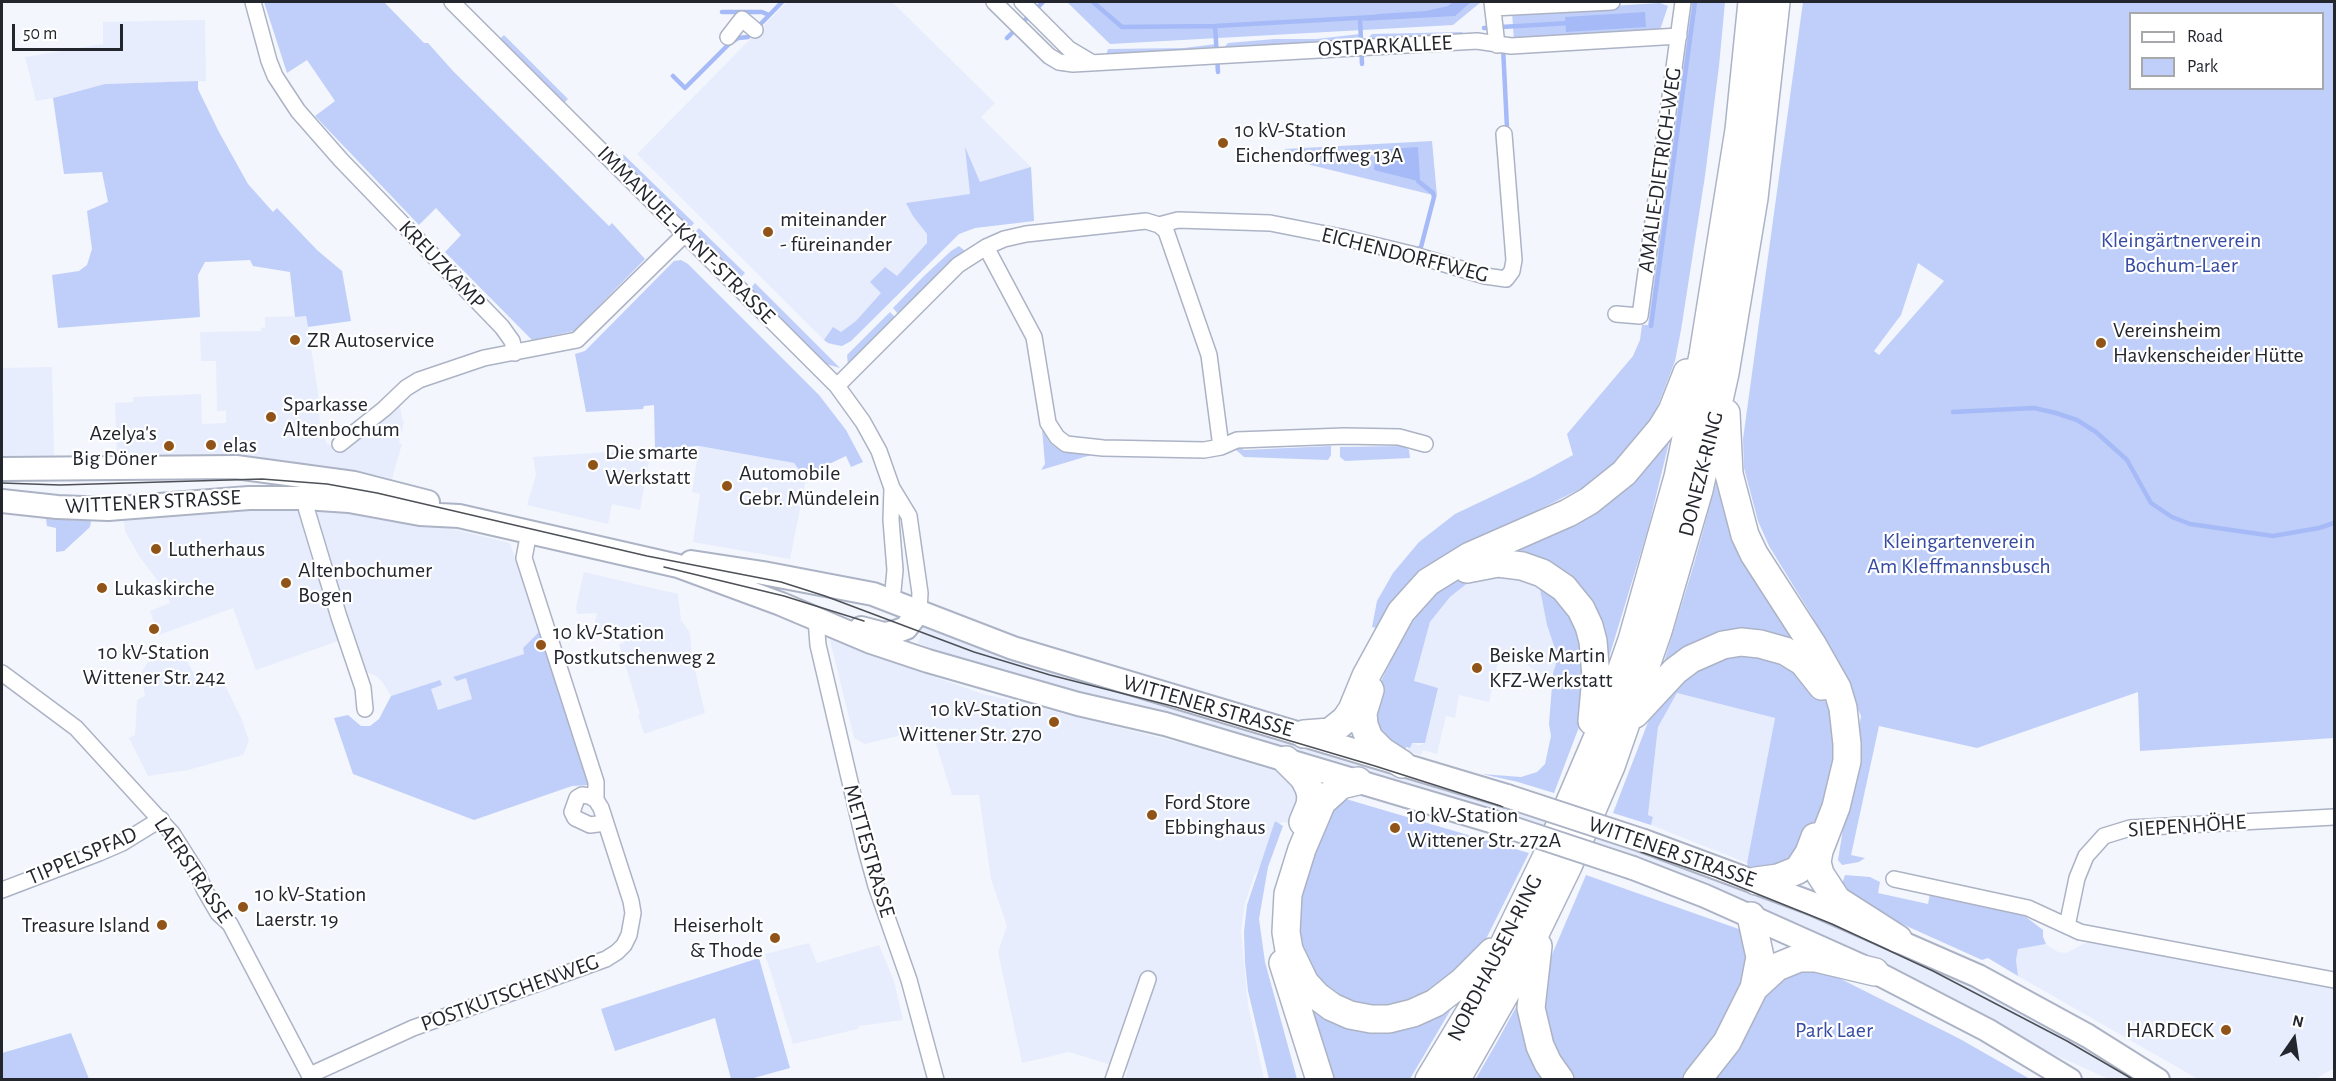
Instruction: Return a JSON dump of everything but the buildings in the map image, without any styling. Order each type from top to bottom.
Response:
[{"type":"highway","name":"DONEZK-RING","points":[[1585,767],[1632,640],[1680,466],[1715,290],[1739,130],[1752,2]]},
{"type":"highway","name":"DONEZK-RING","points":[[1541,924],[1596,804],[1628,721],[1659,631],[1699,490],[1725,373],[1754,198],[1776,2]]},
{"type":"highway","points":[[1304,734],[1330,732],[1345,720],[1401,612],[1428,582],[1470,556],[1568,513],[1589,501],[1617,480],[1639,457],[1672,411],[1715,290]]},
{"type":"highway","points":[[1725,373],[1729,474],[1745,535],[1754,554],[1832,679],[1843,708],[1847,761],[1836,807],[1819,851],[1817,862],[1820,874],[1837,900],[1898,939]]},
{"type":"highway","points":[[1402,764],[1382,751],[1369,738],[1364,725],[1363,713],[1373,682],[1402,629],[1428,594],[1465,570],[1498,562],[1522,566],[1542,573],[1564,588],[1581,609],[1589,626],[1596,658],[1596,697],[1585,767]]},
{"type":"highway","points":[[1628,721],[1675,671],[1691,659],[1723,645],[1741,642],[1760,644],[1785,651],[1803,662],[1815,675],[1834,708],[1838,739],[1837,769],[1831,791],[1809,853],[1798,870],[1778,878],[1756,881]]},
{"type":"highway","points":[[1286,760],[1304,778],[1311,796],[1280,887],[1276,923],[1278,943],[1284,970],[1320,1080]]},
{"type":"highway","name":"NORDHAUSEN-RING","points":[[1429,1080],[1476,1002],[1510,934],[1585,767]]},
{"type":"highway","points":[[1358,781],[1341,785],[1322,802],[1302,849],[1288,894],[1286,932],[1290,951],[1296,968],[1317,996],[1332,1007],[1350,1015],[1371,1019],[1389,1019],[1413,1013],[1448,994],[1510,934]]},
{"type":"highway","points":[[1697,1080],[1727,1042],[1754,988],[1760,957],[1751,916]]},
{"type":"highway","points":[[1541,924],[1531,1008],[1540,1046],[1560,1080]]},
{"type":"highway","name":"NORDHAUSEN-RING","points":[[1456,1080],[1509,987],[1541,924]]},
{"type":"highway","points":[[1754,988],[1778,967],[1799,958],[1816,958],[1875,972]]},
{"type":"main road","name":"WITTENER STRASSE","points":[[2,469],[219,466],[304,487]]},
{"type":"main road","name":"WITTENER STRASSE","points":[[2,501],[57,507],[108,508],[249,498],[304,487],[354,483],[423,500],[459,516],[678,566],[781,604],[817,610],[853,625],[884,634],[912,620],[1304,734],[1507,796],[1756,881],[1898,939],[2005,990],[2088,1036],[2158,1080]]},
{"type":"main road","name":"WITTENER STRASSE","points":[[678,566],[694,561],[873,594],[892,601]]},
{"type":"main road","name":"WITTENER STRASSE","points":[[796,579],[807,585],[817,610],[871,642],[928,661],[1078,704],[1165,724],[1358,781],[1494,822],[1633,868],[1751,916],[1875,972],[1987,1030],[2070,1080]]},
{"type":"main road","name":"WITTENER STRASSE","points":[[817,610],[825,596],[878,607],[885,606],[892,601]]},
{"type":"main road","points":[[892,601],[912,620],[917,650],[928,661]]},
{"type":"street","name":"KREUZKAMP","points":[[253,2],[275,76],[298,111],[334,153],[502,327],[512,341],[515,353]]},
{"type":"street","name":"IMMANUEL-KANT-STRASSE","points":[[452,2],[837,386],[879,450],[892,488],[909,516],[920,593],[912,620]]},
{"type":"street","name":"OSTPARKALLEE","points":[[994,2],[1049,56],[1066,64],[1466,42],[1511,46],[1679,36]]},
{"type":"street","points":[[1022,2],[1069,49],[1091,62]]},
{"type":"street","points":[[1497,45],[1492,5],[1612,2]]},
{"type":"street","name":"AMALIE-DIETRICH-WEG","points":[[1616,314],[1640,316],[1683,2]]},
{"type":"street","points":[[728,37],[742,19],[755,30]]},
{"type":"street","name":"EICHENDORFFWEG","points":[[837,386],[958,265],[986,247],[1004,239],[1066,229],[1146,221],[1159,225],[1178,220],[1270,223],[1341,237],[1485,276],[1506,279],[1512,271],[1514,260],[1504,134]]},
{"type":"street","points":[[1159,225],[1166,231],[1209,355],[1221,447]]},
{"type":"street","points":[[340,444],[384,409],[406,387],[419,380],[484,358],[569,343],[583,337],[685,234]]},
{"type":"street","points":[[986,247],[1034,337],[1047,423],[1057,437],[1066,444],[1084,447],[1204,450],[1221,447],[1237,440],[1344,436],[1399,437],[1425,444]]},
{"type":"street","points":[[304,487],[307,512],[363,688],[365,709]]},
{"type":"street","name":"IMMANUEL-KANT-STRASSE","points":[[892,488],[891,520],[895,570],[892,601]]},
{"type":"street","name":"POSTKUTSCHENWEG","points":[[311,1078],[413,1028],[606,959],[617,952],[629,935],[633,913],[596,800],[596,782],[524,558],[529,532]]},
{"type":"street","name":"METTESTRASSE","points":[[817,610],[818,645],[865,846],[876,886],[909,980],[936,1080]]},
{"type":"street","name":"LAERSTRASSE","points":[[2,672],[76,729],[172,833],[219,913],[230,924],[311,1078]]},
{"type":"street","points":[[596,800],[582,795],[577,798],[572,812],[575,818],[590,825],[605,823]]},
{"type":"street","name":"SIEPENHÖHE","points":[[2067,926],[2077,878],[2086,856],[2104,836],[2130,828],[2334,817]]},
{"type":"street","name":"TIPPELSPFAD","points":[[2,890],[99,853],[131,838],[161,819]]},
{"type":"street","points":[[1894,879],[2028,908],[2080,932],[2334,980]]},
{"type":"street","points":[[1113,1080],[1148,980]]},
{"type":"shaded area","points":[[787,2],[892,2],[995,103],[981,117],[1031,167],[1034,221],[975,228],[959,234],[851,341],[842,346],[832,345],[824,340],[637,154]]},
{"type":"shaded area","points":[[1453,2],[1471,2],[1455,16],[1362,21],[1377,14],[1426,11],[1448,6]]},
{"type":"shaded area","points":[[1645,12],[1646,27],[1566,32],[1565,17]]},
{"type":"shaded area","points":[[205,20],[206,81],[105,84],[36,101],[25,57],[103,44],[103,22]]},
{"type":"shaded area","points":[[1418,147],[1420,179],[1418,181],[1374,170],[1376,150]]},
{"type":"shaded area","points":[[306,316],[318,392],[320,427],[327,444],[343,450],[398,405],[404,421],[399,443],[402,444],[392,479],[376,475],[371,480],[2,462],[2,368],[52,367],[54,457],[117,456],[115,403],[133,402],[133,397],[201,394],[202,424],[226,423],[226,411],[217,411],[216,361],[201,361],[200,332],[261,331],[261,328],[265,327],[265,317]]},
{"type":"shaded area","points":[[699,446],[794,463],[804,475],[807,474],[790,559],[693,542],[700,494],[692,492]]},
{"type":"shaded area","points":[[651,449],[640,510],[612,504],[608,524],[527,505],[536,475],[533,457]]},
{"type":"shaded area","points":[[299,505],[394,515],[510,543],[539,632],[523,648],[524,654],[453,677],[466,677],[473,699],[438,710],[431,689],[440,680],[391,696],[381,680],[364,671],[341,640],[256,670],[233,608],[159,635],[150,611],[170,603],[166,592],[139,556],[125,531],[123,514]]},
{"type":"shaded area","points":[[584,572],[678,594],[681,620],[690,633],[692,657],[705,713],[644,734],[619,644],[624,643],[624,640],[593,633],[597,613],[577,614],[576,607]]},
{"type":"shaded area","points":[[1511,573],[1539,585],[1547,625],[1558,658],[1553,673],[1543,676],[1523,662],[1499,657],[1489,702],[1459,695],[1455,718],[1446,716],[1437,754],[1423,750],[1421,755],[1406,751],[1412,743],[1419,745],[1425,743],[1438,688],[1414,682],[1430,622],[1450,597],[1469,582]]},
{"type":"shaded area","points":[[925,623],[1109,684],[1706,869],[1987,990],[2146,1079],[2109,1079],[2023,1041],[1843,950],[1126,706],[925,649],[926,646],[918,643],[921,628]]},
{"type":"shaded area","points":[[829,636],[980,693],[1181,743],[1289,775],[1305,794],[1297,824],[1281,822],[1268,854],[1254,876],[1245,903],[1241,931],[1248,1005],[1264,1079],[1125,1079],[1128,1070],[1069,1052],[1022,1063],[998,952],[1007,926],[991,879],[979,795],[952,795],[931,728],[865,744],[854,738]]},
{"type":"shaded area","points":[[183,653],[195,676],[219,673],[242,720],[249,741],[243,755],[188,770],[148,776],[129,738],[135,735],[137,700],[145,696],[141,673],[148,662]]},
{"type":"shaded area","points":[[1677,693],[1775,718],[1747,863],[1651,825],[1653,817],[1648,815],[1658,727]]},
{"type":"shaded area","name":"HARDECK","points":[[2089,941],[2334,988],[2334,1068],[2316,1079],[2198,1079],[2018,976],[2016,960],[2018,949],[2046,944],[2058,952],[2066,953]]},
{"type":"shaded area","points":[[809,943],[817,963],[879,945],[894,981],[903,1020],[859,1026],[858,1029],[793,1044],[765,954]]},
{"type":"green space","points":[[264,2],[384,2],[424,43],[428,43],[453,71],[609,226],[612,223],[645,259],[574,331],[532,340],[445,252],[461,235],[436,208],[419,225],[315,116],[335,101],[307,60],[287,73]]},
{"type":"green space","points":[[1067,2],[1481,2],[1453,25],[1110,44]]},
{"type":"green space","points":[[1692,2],[1725,2],[1705,176],[1681,330],[1675,361],[1655,413],[1613,465],[1582,488],[1443,558],[1381,629],[1372,627],[1377,601],[1393,573],[1419,542],[1455,514],[1573,455],[1567,434],[1633,356],[1640,340],[1642,325],[1648,325]]},
{"type":"green space","points":[[1803,2],[2334,2],[2334,738],[2140,751],[2138,692],[1977,748],[1879,726],[1851,855],[1865,858],[1859,862],[1842,865],[1838,860],[1861,716],[1812,616],[1769,546],[1758,521],[1744,468],[1743,439]],"holes":[[[1918,263],[1944,281],[1879,355],[1874,351],[1901,315]]]},
{"type":"green space","points":[[1660,3],[1668,6],[1659,33],[1514,42],[1512,12]]},
{"type":"green space","points":[[1462,32],[1465,35],[1368,41],[1372,34]]},
{"type":"green space","points":[[1360,34],[1360,41],[1223,49],[1228,43],[1275,39],[1316,39]]},
{"type":"green space","points":[[504,35],[568,99],[564,103],[500,39]]},
{"type":"green space","points":[[1216,44],[1217,49],[1106,55],[1108,49],[1184,48]]},
{"type":"green space","points":[[198,81],[198,89],[248,184],[273,212],[277,208],[317,250],[342,271],[351,321],[308,327],[306,316],[295,317],[290,272],[253,266],[250,260],[205,262],[198,275],[200,317],[58,328],[52,275],[79,271],[87,265],[92,249],[87,211],[108,202],[102,172],[64,174],[53,98],[105,84]]},
{"type":"green space","points":[[1432,141],[1437,196],[1286,159],[1285,149]]},
{"type":"green space","points":[[965,147],[980,182],[1031,167],[1034,221],[975,228],[959,234],[851,341],[842,346],[828,343],[824,340],[833,327],[841,332],[856,321],[881,293],[870,282],[885,267],[897,276],[927,243],[927,234],[906,203],[970,194]]},
{"type":"green space","points":[[623,154],[694,223],[690,228],[624,163]]},
{"type":"green space","points":[[699,228],[745,273],[740,278],[694,233]]},
{"type":"green space","points":[[959,246],[965,251],[955,257],[899,315],[893,308],[924,276]]},
{"type":"green space","points":[[681,260],[688,264],[819,395],[846,430],[863,462],[851,467],[846,456],[804,476],[794,463],[699,446],[655,449],[654,405],[644,406],[643,409],[586,412],[575,354],[585,351],[674,261]]},
{"type":"green space","points":[[755,283],[840,368],[826,364],[751,288]]},
{"type":"green space","points":[[890,312],[896,318],[848,366],[847,355]]},
{"type":"green space","points":[[1673,426],[1648,529],[1606,667],[1596,626],[1496,556]]},
{"type":"green space","points":[[1042,429],[1050,443],[1057,448],[1069,452],[1098,453],[1041,470],[1045,464]]},
{"type":"green space","points":[[1237,446],[1244,450],[1331,446],[1331,455],[1328,460],[1244,457],[1235,449]]},
{"type":"green space","points":[[1404,446],[1409,450],[1410,458],[1345,461],[1340,457],[1340,447]]},
{"type":"green space","points":[[1720,469],[1817,666],[1761,637],[1661,672]]},
{"type":"green space","points":[[46,519],[91,521],[90,527],[64,551],[56,552],[56,528],[47,526]]},
{"type":"green space","points":[[1505,569],[1524,573],[1542,581],[1557,592],[1578,623],[1586,645],[1589,665],[1587,691],[1579,727],[1554,793],[1482,774],[1521,777],[1537,772],[1545,764],[1551,736],[1549,724],[1553,673],[1558,658],[1547,625],[1539,585],[1511,573],[1469,582],[1450,597],[1430,622],[1414,681],[1438,688],[1425,743],[1412,743],[1410,748],[1406,747],[1406,751],[1396,748],[1377,724],[1371,723],[1372,700],[1415,617],[1436,593],[1461,577],[1483,571]]},
{"type":"green space","points":[[544,631],[591,785],[572,786],[474,820],[353,774],[334,718],[348,715],[361,726],[370,726],[379,719],[391,696],[440,680],[442,685],[431,689],[438,710],[472,699],[466,678],[457,681],[453,677],[524,654],[523,648],[539,632]]},
{"type":"green space","points":[[1710,655],[1782,656],[1822,693],[1829,709],[1835,753],[1820,814],[1805,851],[1776,866],[1755,868],[1748,866],[1747,863],[1775,718],[1677,693],[1658,727],[1648,815],[1653,817],[1651,825],[1613,813],[1655,704]]},
{"type":"green space","points":[[1346,799],[1529,853],[1484,943],[1424,1000],[1368,1010],[1327,994],[1300,954],[1295,906],[1331,805]]},
{"type":"green space","points":[[1275,821],[1283,826],[1268,867],[1259,919],[1265,962],[1297,1079],[1269,1079],[1248,991],[1245,963],[1244,932],[1247,905]]},
{"type":"green space","points":[[1586,875],[1750,933],[1752,963],[1729,1019],[1691,1073],[1682,1079],[1574,1079],[1567,1074],[1540,1025],[1545,971]]},
{"type":"green space","points":[[1845,875],[1870,877],[1880,882],[1878,893],[1928,904],[1930,893],[2022,914],[2043,930],[2046,944],[2018,949],[2016,960],[2018,976],[1988,958],[1982,960],[1851,901],[1839,893]]},
{"type":"green space","points":[[759,958],[790,1068],[750,1079],[731,1079],[715,1018],[615,1051],[601,1009]]},
{"type":"green space","name":"Park Laer","points":[[1795,971],[1825,971],[1960,1039],[2030,1079],[1710,1080],[1762,991]]},
{"type":"green space","points":[[1302,989],[1334,1015],[1457,999],[1410,1079],[1327,1079]]},
{"type":"green space","points":[[1522,996],[1552,1079],[1475,1080],[1497,1042]]},
{"type":"green space","points":[[71,1033],[89,1079],[2,1079],[2,1053]]},
{"type":"waterway","points":[[673,76],[685,88],[730,43],[738,38],[748,37],[782,2]]},
{"type":"waterway","points":[[1007,38],[1043,2]]},
{"type":"waterway","points":[[1093,2],[1122,27],[1215,26],[1374,17]]},
{"type":"waterway","points":[[1651,326],[1695,2]]},
{"type":"waterway","points":[[722,12],[762,12],[769,15]]},
{"type":"waterway","points":[[1360,18],[1362,64]]},
{"type":"waterway","points":[[1484,28],[1570,23]]},
{"type":"waterway","points":[[1215,26],[1218,72]]},
{"type":"waterway","points":[[1503,47],[1507,128]]},
{"type":"waterway","points":[[1415,251],[1421,247],[1434,197],[1433,193],[1418,181]]},
{"type":"waterway","points":[[1953,412],[2034,408],[2077,420],[2096,432],[2127,460],[2151,503],[2172,517],[2190,524],[2273,536],[2334,523]]},
{"type":"tram line","points":[[2,483],[60,485],[262,479],[327,484],[377,493],[647,556],[781,582],[825,596],[974,652],[1050,675],[1176,707],[1375,766],[1715,877],[1832,924],[1933,971],[2067,1041],[2134,1080]]},
{"type":"tram line","points":[[664,567],[784,596],[864,621]]},
{"type":"place","name":"10 kV-Station Eichendorffweg 13A","points":[[1223,143]]},
{"type":"place","name":"miteinander - füreinander","points":[[768,232]]},
{"type":"place","name":"ZR Autoservice","points":[[295,340]]},
{"type":"place","name":"Vereinsheim Havkenscheider Hütte","points":[[2101,343]]},
{"type":"place","name":"Sparkasse Altenbochum","points":[[271,417]]},
{"type":"place","name":"elas","points":[[211,445]]},
{"type":"place","name":"Azelya's Big Döner","points":[[169,446]]},
{"type":"place","name":"Die smarte Werkstatt","points":[[593,465]]},
{"type":"place","name":"Automobile Gebr. Mündelein","points":[[727,486]]},
{"type":"place","name":"Lutherhaus","points":[[156,549]]},
{"type":"place","name":"Altenbochumer Bogen","points":[[286,583]]},
{"type":"place","name":"Lukaskirche","points":[[102,588]]},
{"type":"place","name":"10 kV-Station Wittener Str. 242","points":[[154,629]]},
{"type":"place","name":"10 kV-Station Postkutschenweg 2","points":[[541,645]]},
{"type":"place","name":"Beiske Martin KFZ-Werkstatt","points":[[1477,668]]},
{"type":"place","name":"10 kV-Station Wittener Str. 270","points":[[1054,722]]},
{"type":"place","name":"Ford Store Ebbinghaus","points":[[1152,815]]},
{"type":"place","name":"10 kV-Station Wittener Str. 272A","points":[[1395,828]]},
{"type":"place","name":"10 kV-Station Laerstr. 19","points":[[243,907]]},
{"type":"place","name":"Treasure Island","points":[[162,925]]},
{"type":"place","name":"Heiserholt & Thode","points":[[775,938]]},
{"type":"place","name":"HARDECK","points":[[2226,1030]]},
{"type":"park label","name":"Kleingärtnerverein Bochum-Laer","points":[[2181,252]]},
{"type":"park label","name":"Kleingartenverein Am Kleffmannsbusch","points":[[1959,554]]}]
